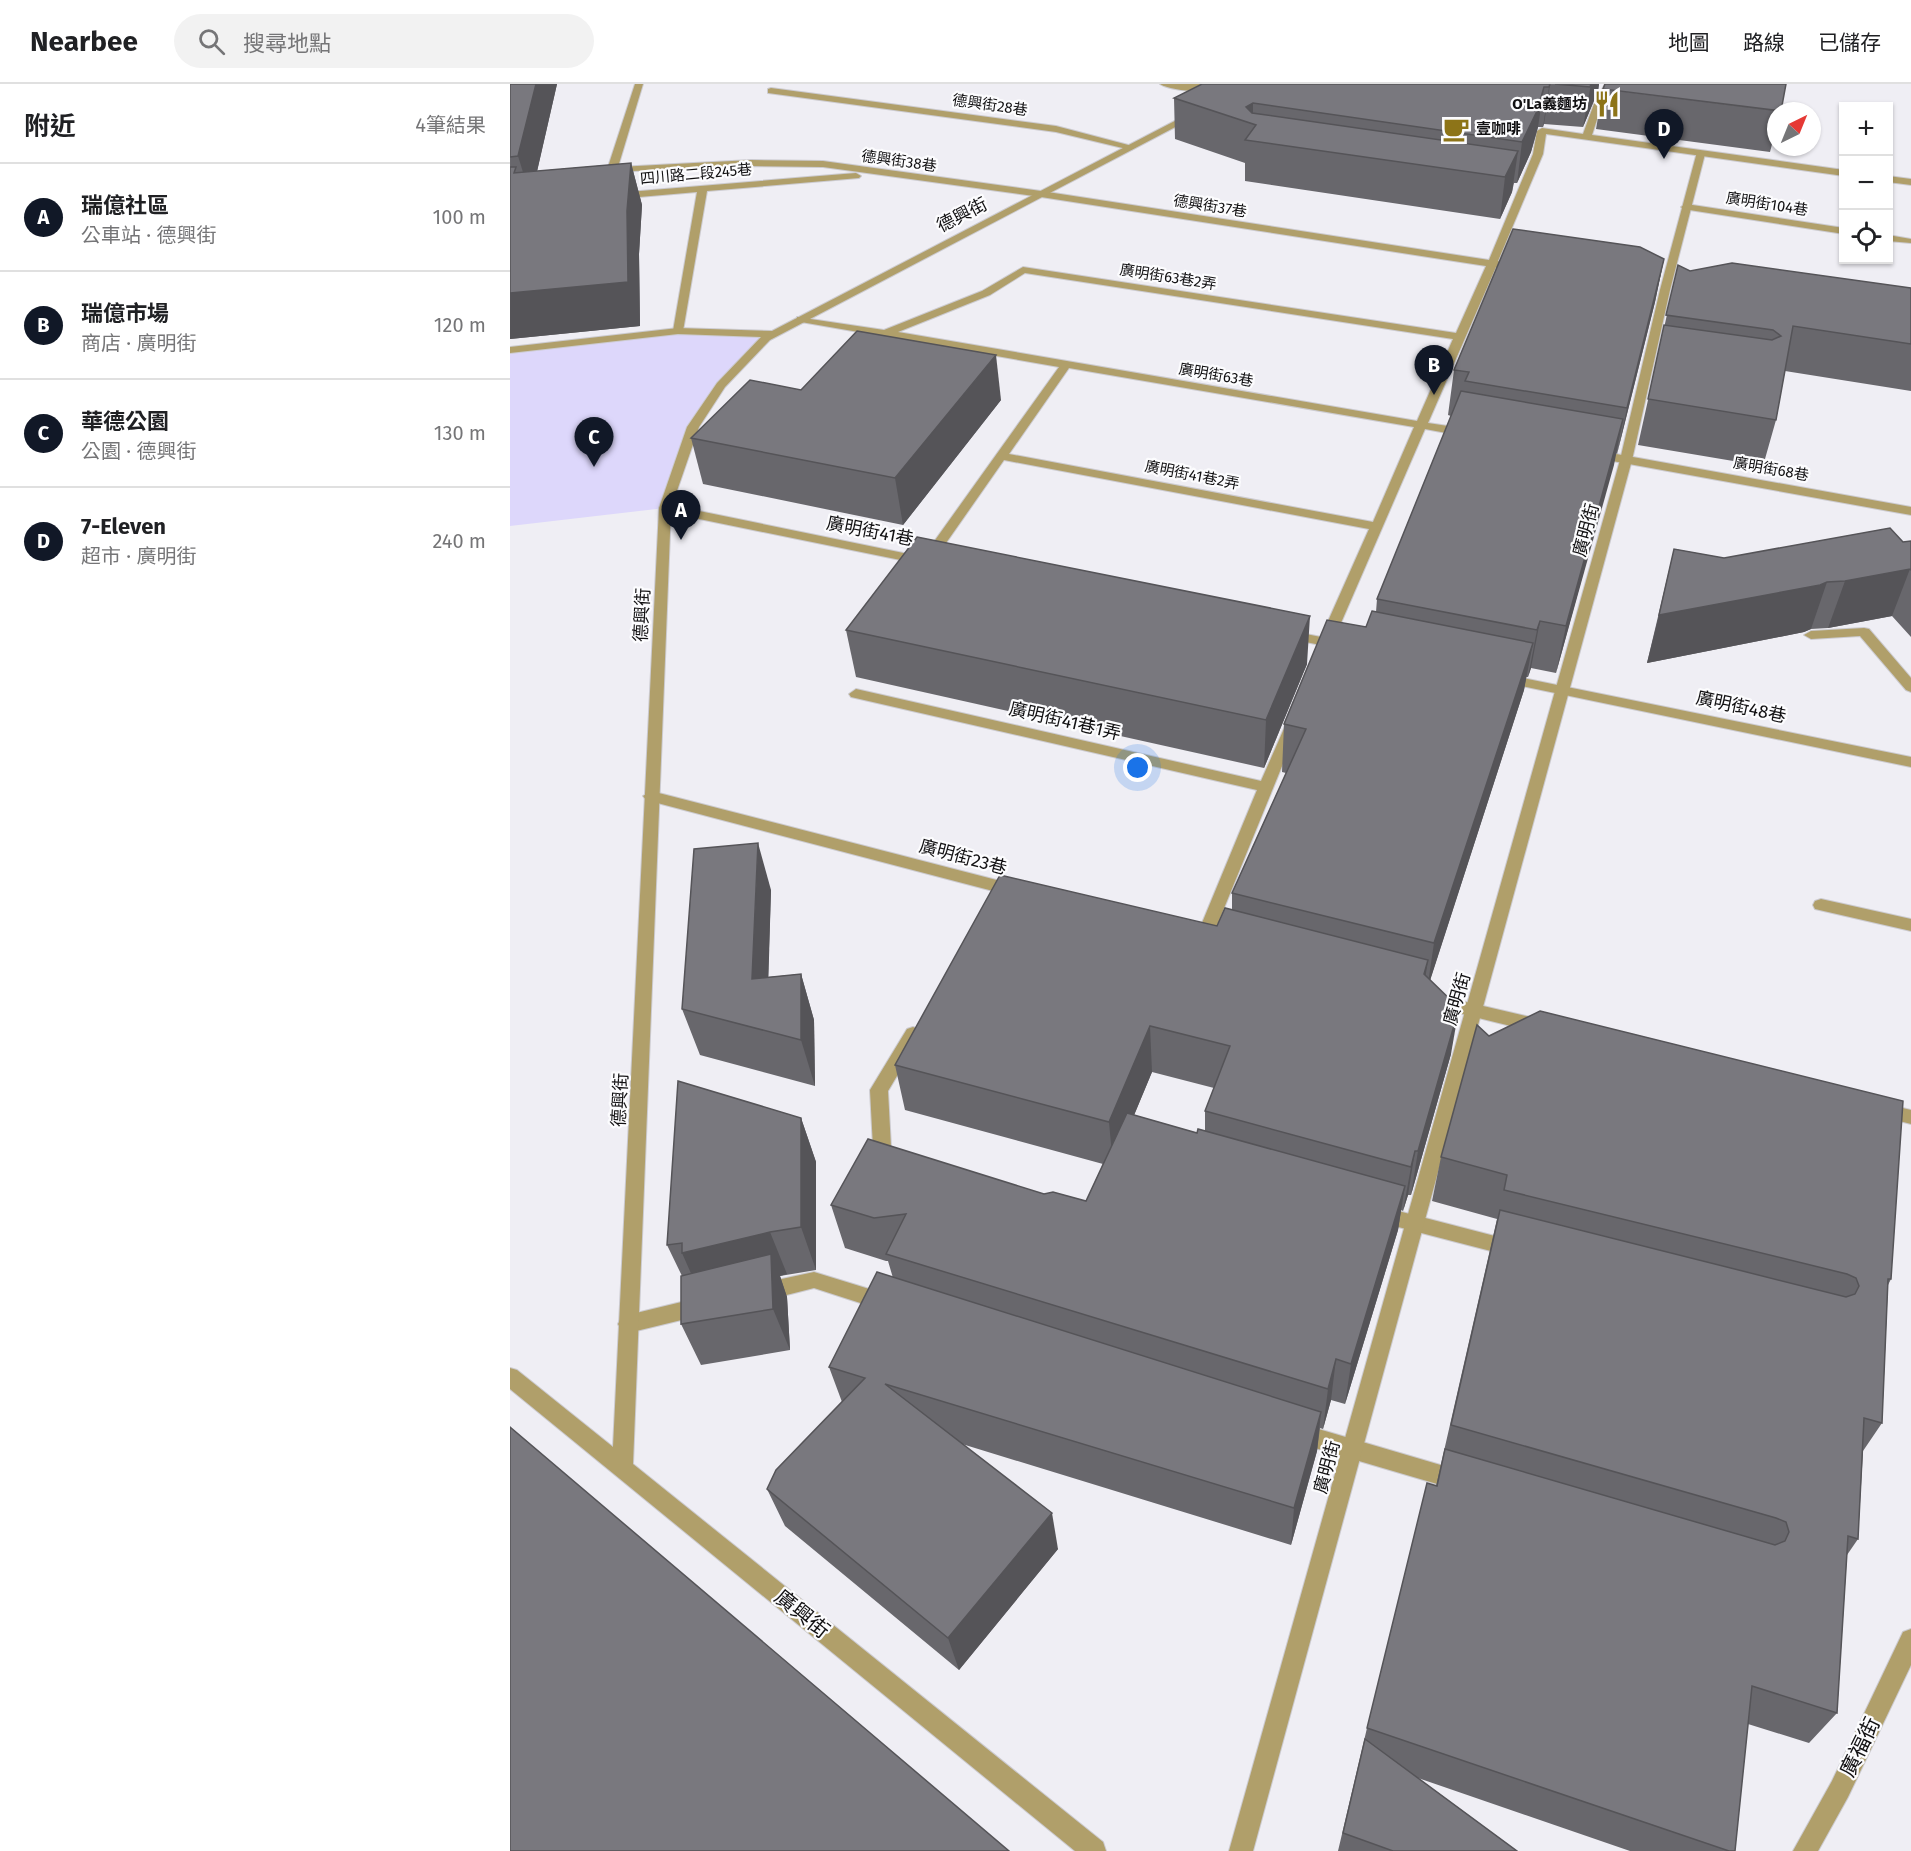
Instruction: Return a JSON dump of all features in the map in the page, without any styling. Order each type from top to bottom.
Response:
[{"type":"street","name":"德興街38巷","points":[[639,84],[612,170],[751,163],[823,164],[1041,194]]},
{"type":"street","name":"德興街","points":[[622,1468],[664,508],[693,427],[721,385],[766,338],[1131,147],[1219,98],[1191,88],[1164,84]]},
{"type":"street","points":[[1586,138],[1608,84],[1620,86]]},
{"type":"street","name":"德興街28巷","points":[[771,91],[1056,129],[1131,147]]},
{"type":"street","points":[[1323,647],[1492,264],[1538,154],[1542,131],[1839,172]]},
{"type":"street","name":"廣明街","points":[[1241,1851],[1653,365],[1665,290],[1700,154]]},
{"type":"street","name":"四川路二段245巷","points":[[601,197],[884,174]]},
{"type":"street","points":[[1893,180],[1911,182]]},
{"type":"street","points":[[678,331],[703,188]]},
{"type":"street","points":[[1511,188],[1523,189]]},
{"type":"street","name":"德興街37巷","points":[[1041,194],[1515,267]]},
{"type":"street","name":"廣明街104巷","points":[[1686,207],[1839,230]]},
{"type":"street","points":[[1893,239],[1908,241]]},
{"type":"street","name":"廣明街63巷2弄","points":[[884,333],[986,293],[1023,270],[1460,337]]},
{"type":"street","name":"廣明街63巷","points":[[801,319],[1478,435]]},
{"type":"street","points":[[510,350],[678,331],[775,334]]},
{"type":"street","points":[[1001,456],[1066,364]]},
{"type":"street","points":[[1580,452],[1626,460]]},
{"type":"street","name":"廣明街41巷","points":[[664,508],[933,562],[1001,456]]},
{"type":"street","name":"廣明街41巷2弄","points":[[1001,456],[1376,526]]},
{"type":"street","name":"廣明街68巷","points":[[1626,460],[1911,511]]},
{"type":"street","points":[[1267,630],[1323,647],[1348,646]]},
{"type":"street","points":[[1811,635],[1863,632],[1911,687]]},
{"type":"street","points":[[1495,676],[1562,690]]},
{"type":"street","name":"廣明街48巷","points":[[1562,690],[1911,762]]},
{"type":"street","name":"廣明街41巷1弄","points":[[855,694],[1266,787]]},
{"type":"street","points":[[1203,940],[1296,714]]},
{"type":"street","name":"廣明街23巷","points":[[651,796],[1036,896]]},
{"type":"street","points":[[990,908],[1003,887]]},
{"type":"street","points":[[1821,905],[1911,925]]},
{"type":"street","points":[[1417,996],[1554,1030]]},
{"type":"street","points":[[895,1179],[884,1175],[879,1090],[922,1019]]},
{"type":"street","points":[[1865,1106],[1911,1117]]},
{"type":"street","points":[[1358,1208],[1527,1253]]},
{"type":"street","points":[[744,1296],[814,1280],[906,1309]]},
{"type":"street","points":[[628,1324],[721,1302]]},
{"type":"street","name":"廣興街","points":[[510,1377],[1094,1851]]},
{"type":"street","points":[[1283,1428],[1478,1486]]},
{"type":"street","name":"廣福街","points":[[1805,1851],[1840,1789],[1911,1640]]},
{"type":"shaded area","points":[[678,331],[766,338],[693,427],[665,508],[510,526],[510,353]]},
{"type":"building","points":[[510,84],[536,84],[518,156],[510,157]]},
{"type":"building","points":[[1202,84],[1550,84],[1549,87],[1544,87],[1537,111],[1522,142],[1253,103],[1246,107],[1252,113],[1518,151],[1505,177],[1245,140],[1256,125],[1174,98]]},
{"type":"building","points":[[1555,84],[1591,84],[1590,87]]},
{"type":"building","points":[[1605,84],[1786,84],[1783,102],[1767,102],[1767,109],[1603,89]]},
{"type":"building","points":[[631,163],[627,211],[628,282],[510,293],[510,167],[516,167],[514,173]]},
{"type":"building","points":[[1513,229],[1640,247],[1664,259],[1627,408],[1465,381],[1469,372],[1454,370]]},
{"type":"building","points":[[1732,263],[1911,288],[1911,344],[1793,326],[1776,420],[1648,399],[1664,325],[1772,340],[1781,336],[1773,330],[1666,315],[1678,265],[1690,271]]},
{"type":"building","points":[[857,331],[996,355],[895,478],[691,438],[750,380],[801,390]]},
{"type":"building","points":[[1461,391],[1623,419],[1566,626],[1540,621],[1537,630],[1377,599]]},
{"type":"building","points":[[1890,528],[1903,542],[1911,541],[1911,570],[1827,582],[1659,615],[1674,549],[1724,558]]},
{"type":"building","points":[[917,537],[1310,616],[1266,720],[846,630]]},
{"type":"building","points":[[1372,611],[1533,643],[1434,943],[1232,893],[1306,729],[1284,724],[1327,620],[1366,627]]},
{"type":"building","points":[[758,843],[752,979],[801,974],[801,1040],[682,1009],[694,849]]},
{"type":"building","points":[[1000,875],[1217,926],[1225,908],[1428,960],[1424,974],[1459,1008],[1418,1151],[1415,1151],[1411,1167],[1205,1111],[1230,1046],[1150,1026],[1109,1122],[895,1065]]},
{"type":"building","points":[[1540,1011],[1903,1101],[1891,1279],[1888,1279],[1882,1423],[1864,1418],[1858,1539],[1848,1536],[1837,1713],[1752,1686],[1735,1851],[1729,1851],[1367,1728],[1427,1483],[1437,1486],[1445,1449],[1775,1545],[1785,1541],[1789,1532],[1786,1522],[1776,1518],[1451,1425],[1500,1210],[1846,1297],[1855,1294],[1859,1286],[1856,1278],[1847,1274],[1504,1190],[1507,1175],[1441,1157],[1477,1025],[1489,1036]]},
{"type":"building","points":[[678,1081],[801,1118],[801,1227],[682,1253],[682,1243],[667,1245]]},
{"type":"building","points":[[1127,1113],[1197,1133],[1198,1129],[1405,1186],[1351,1364],[1336,1359],[1328,1389],[886,1254],[906,1214],[874,1218],[831,1205],[868,1139],[1044,1194],[1053,1192],[1086,1201]]},
{"type":"building","points":[[771,1254],[773,1309],[681,1324],[681,1276]]},
{"type":"building","points":[[877,1272],[1321,1412],[1294,1508],[885,1384],[1052,1513],[948,1638],[767,1489],[776,1470],[865,1378],[829,1367]]},
{"type":"building","points":[[510,1427],[1009,1851],[510,1851]]},
{"type":"building","points":[[1365,1739],[1517,1851],[1393,1851],[1343,1833]]},
{"type":"place","name":"O'La義麵坊","points":[[1607,104]]},
{"type":"place","name":"壹咖啡","points":[[1456,129]]},
{"type":"place","name":"7-Eleven","points":[[1664,159]]},
{"type":"place","name":"瑞億市場","points":[[1434,395]]},
{"type":"place","name":"華德公園","points":[[594,467]]},
{"type":"place","name":"瑞億社區","points":[[681,540]]}]
